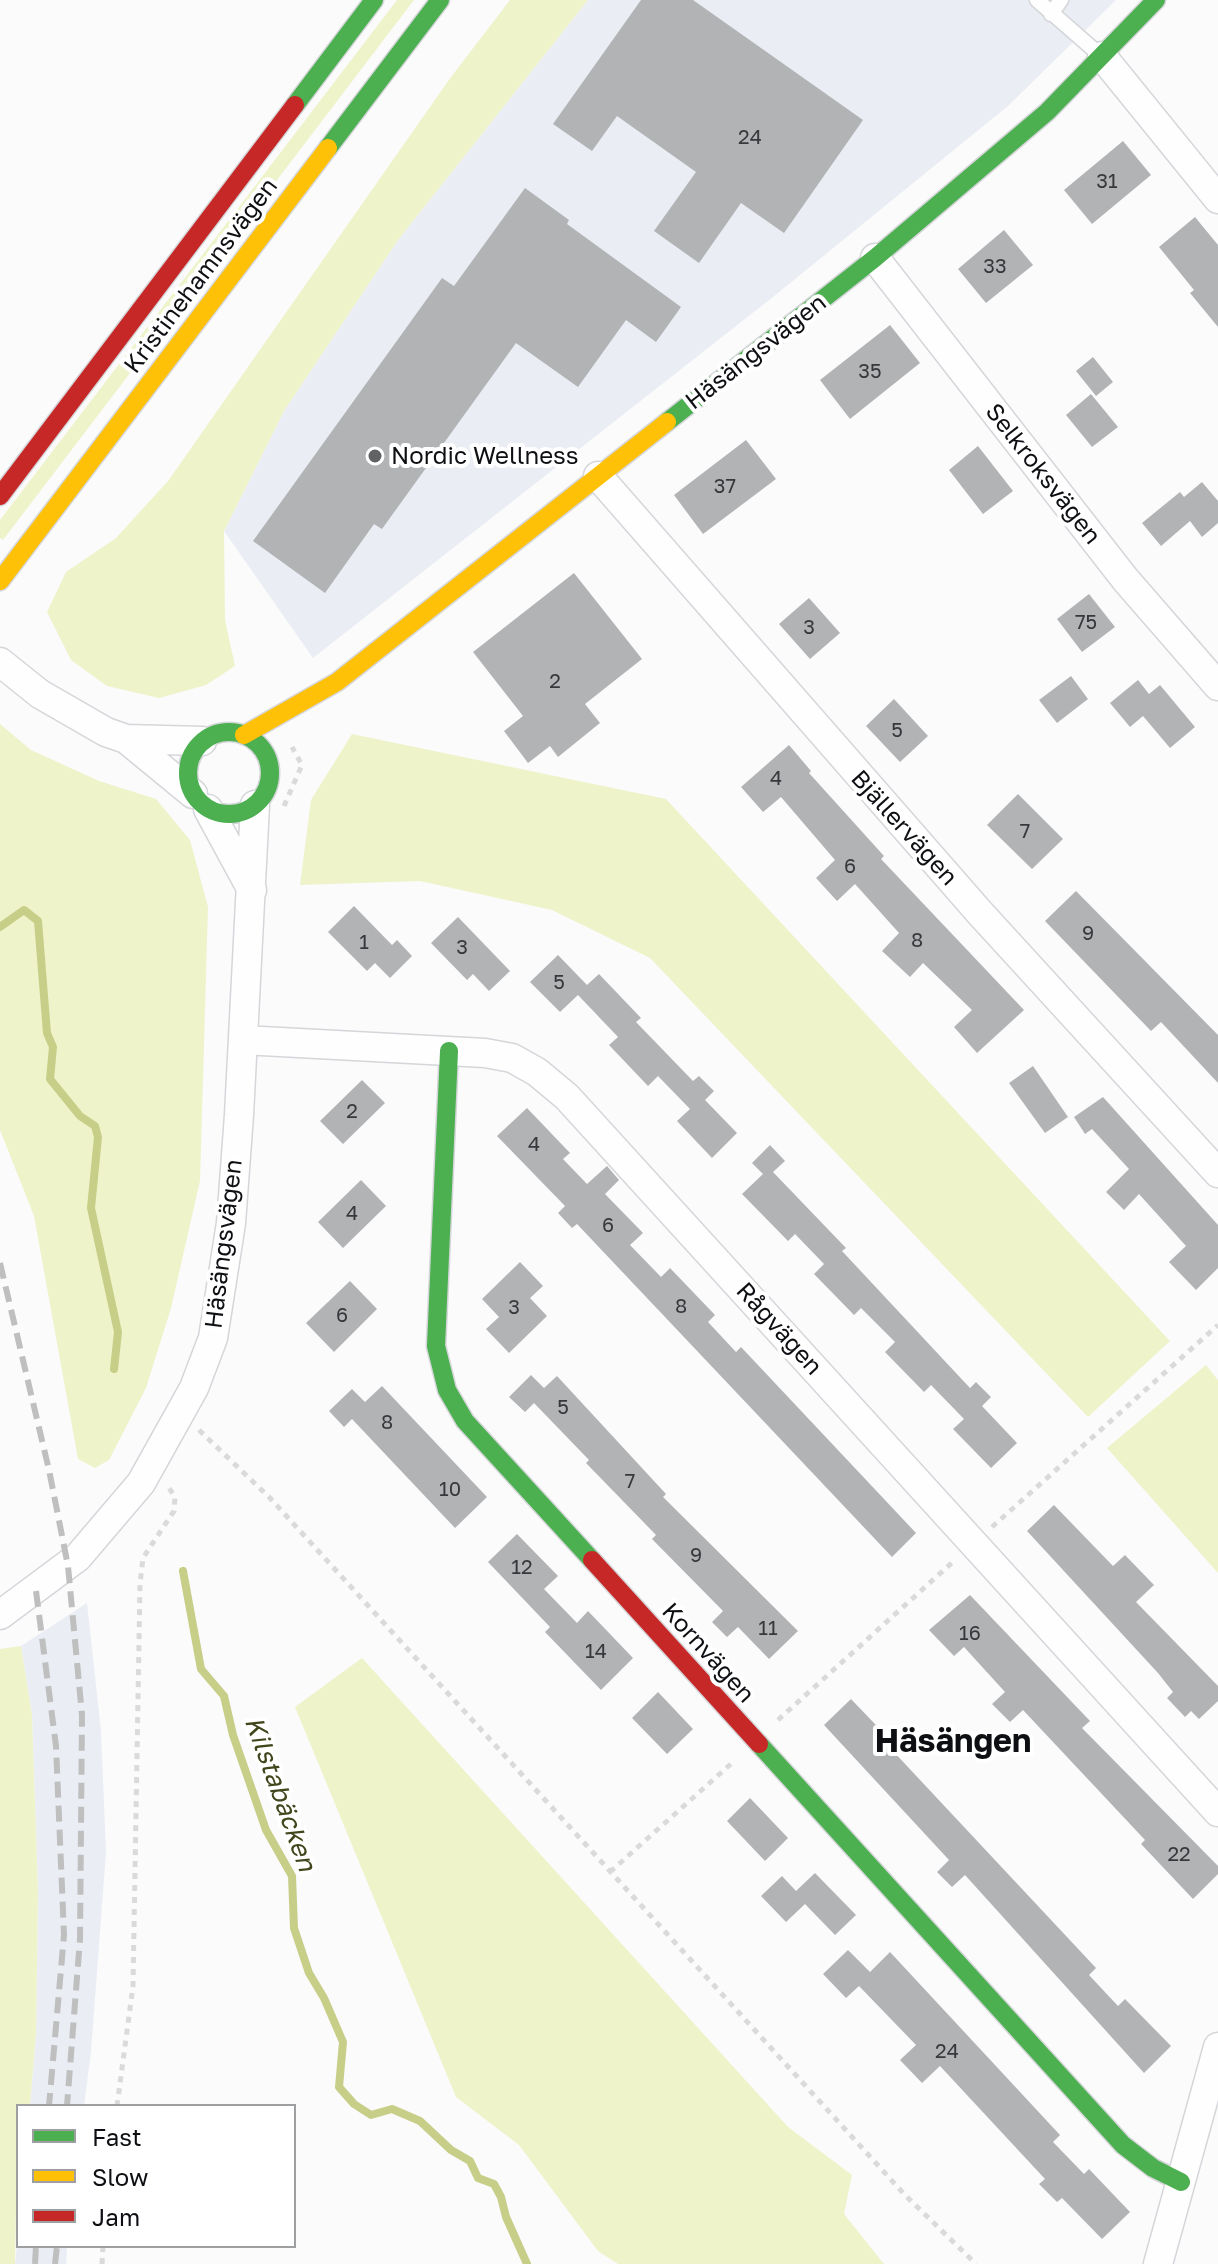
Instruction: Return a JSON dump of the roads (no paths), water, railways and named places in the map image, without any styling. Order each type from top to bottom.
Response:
[{"type":"main road","name":"Kristinehamnsvägen","points":[[0,496],[374,0]]},
{"type":"main road","name":"Kristinehamnsvägen","points":[[0,581],[440,0]]},
{"type":"main road","name":"Häsängsvägen","points":[[244,735],[274,721],[337,682],[875,258],[1001,153],[1156,0]]},
{"type":"main road","name":"Häsängsvägen","points":[[309,719],[337,682]]},
{"type":"main road","points":[[222,733],[244,735],[265,754],[270,773],[266,790],[255,805],[232,814],[201,802],[189,783],[190,760],[202,741],[222,733]]},
{"type":"main road","points":[[270,773],[290,755]]},
{"type":"main road","name":"Kornvägen","points":[[449,1051],[436,1346],[447,1390],[465,1421],[1123,2145],[1153,2168],[1181,2182]]},
{"type":"street","points":[[1102,56],[1218,199]]},
{"type":"street","name":"Selkroksvägen","points":[[875,258],[1125,579],[1218,686]]},
{"type":"street","name":"Bjällervägen","points":[[598,476],[969,902],[1218,1173]]},
{"type":"street","points":[[0,662],[40,694],[126,739],[201,802],[252,890]]},
{"type":"street","points":[[126,739],[202,741]]},
{"type":"street","name":"Häsängsvägen","points":[[0,1615],[68,1566],[108,1525],[156,1460],[194,1388],[213,1338],[223,1289],[243,1040],[255,805]]},
{"type":"street","name":"Rågvägen","points":[[243,1040],[449,1051],[512,1058],[537,1072],[567,1097],[1218,1812]]},
{"type":"street","points":[[1158,2264],[1218,2047]]},
{"type":"lane","points":[[1037,0],[1102,56]]},
{"type":"lane","points":[[1051,14],[1061,0]]},
{"type":"waterway","name":"Kilstabäcken","points":[[0,927],[24,910],[38,921],[47,1033],[53,1047],[50,1079],[80,1116],[95,1126],[98,1137],[91,1208],[118,1332],[114,1369]]},
{"type":"waterway","name":"Kilstabäcken","points":[[183,1571],[201,1669],[224,1696],[233,1735],[266,1830],[292,1876],[294,1928],[309,1973],[324,1998],[343,2042],[339,2087],[354,2104],[371,2115],[392,2109],[420,2121],[451,2150],[470,2161],[478,2178],[494,2184],[527,2264]]},
{"type":"railway","points":[[0,1263],[49,1470],[68,1566],[82,1715],[80,1939],[67,2104]]},
{"type":"railway","points":[[36,1591],[56,1746],[64,1935],[49,2104]]},
{"type":"railway","points":[[35,2264],[36,2248]]},
{"type":"railway","points":[[55,2264],[57,2248]]},
{"type":"place","name":"Nordic Wellness","points":[[375,456]]},
{"type":"district","name":"Häsängen","points":[[953,1742]]}]
